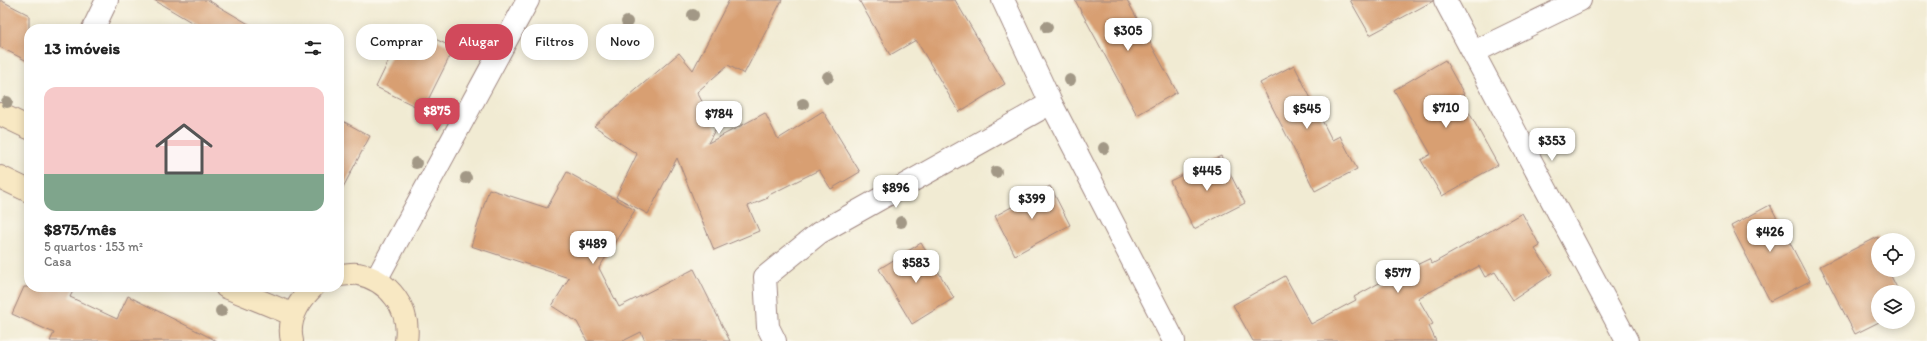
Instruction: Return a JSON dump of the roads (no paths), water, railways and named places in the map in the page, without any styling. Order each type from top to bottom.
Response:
[{"type":"street","points":[[95,24],[107,0]]},
{"type":"street","points":[[376,280],[528,0]]},
{"type":"street","points":[[1003,0],[1051,103],[1174,341]]},
{"type":"street","points":[[1445,0],[1627,341]]},
{"type":"street","points":[[1474,52],[1576,1]]},
{"type":"street","points":[[775,341],[768,327],[765,277],[819,233],[1051,103]]},
{"type":"street","points":[[0,114],[24,126]]},
{"type":"street","points":[[0,176],[24,188]]},
{"type":"street","points":[[344,275],[357,274],[376,280],[392,292],[403,310],[408,330],[406,341]]},
{"type":"street","points":[[238,292],[294,315]]},
{"type":"street","points":[[292,341],[290,335],[294,315],[303,297],[308,292]]}]
